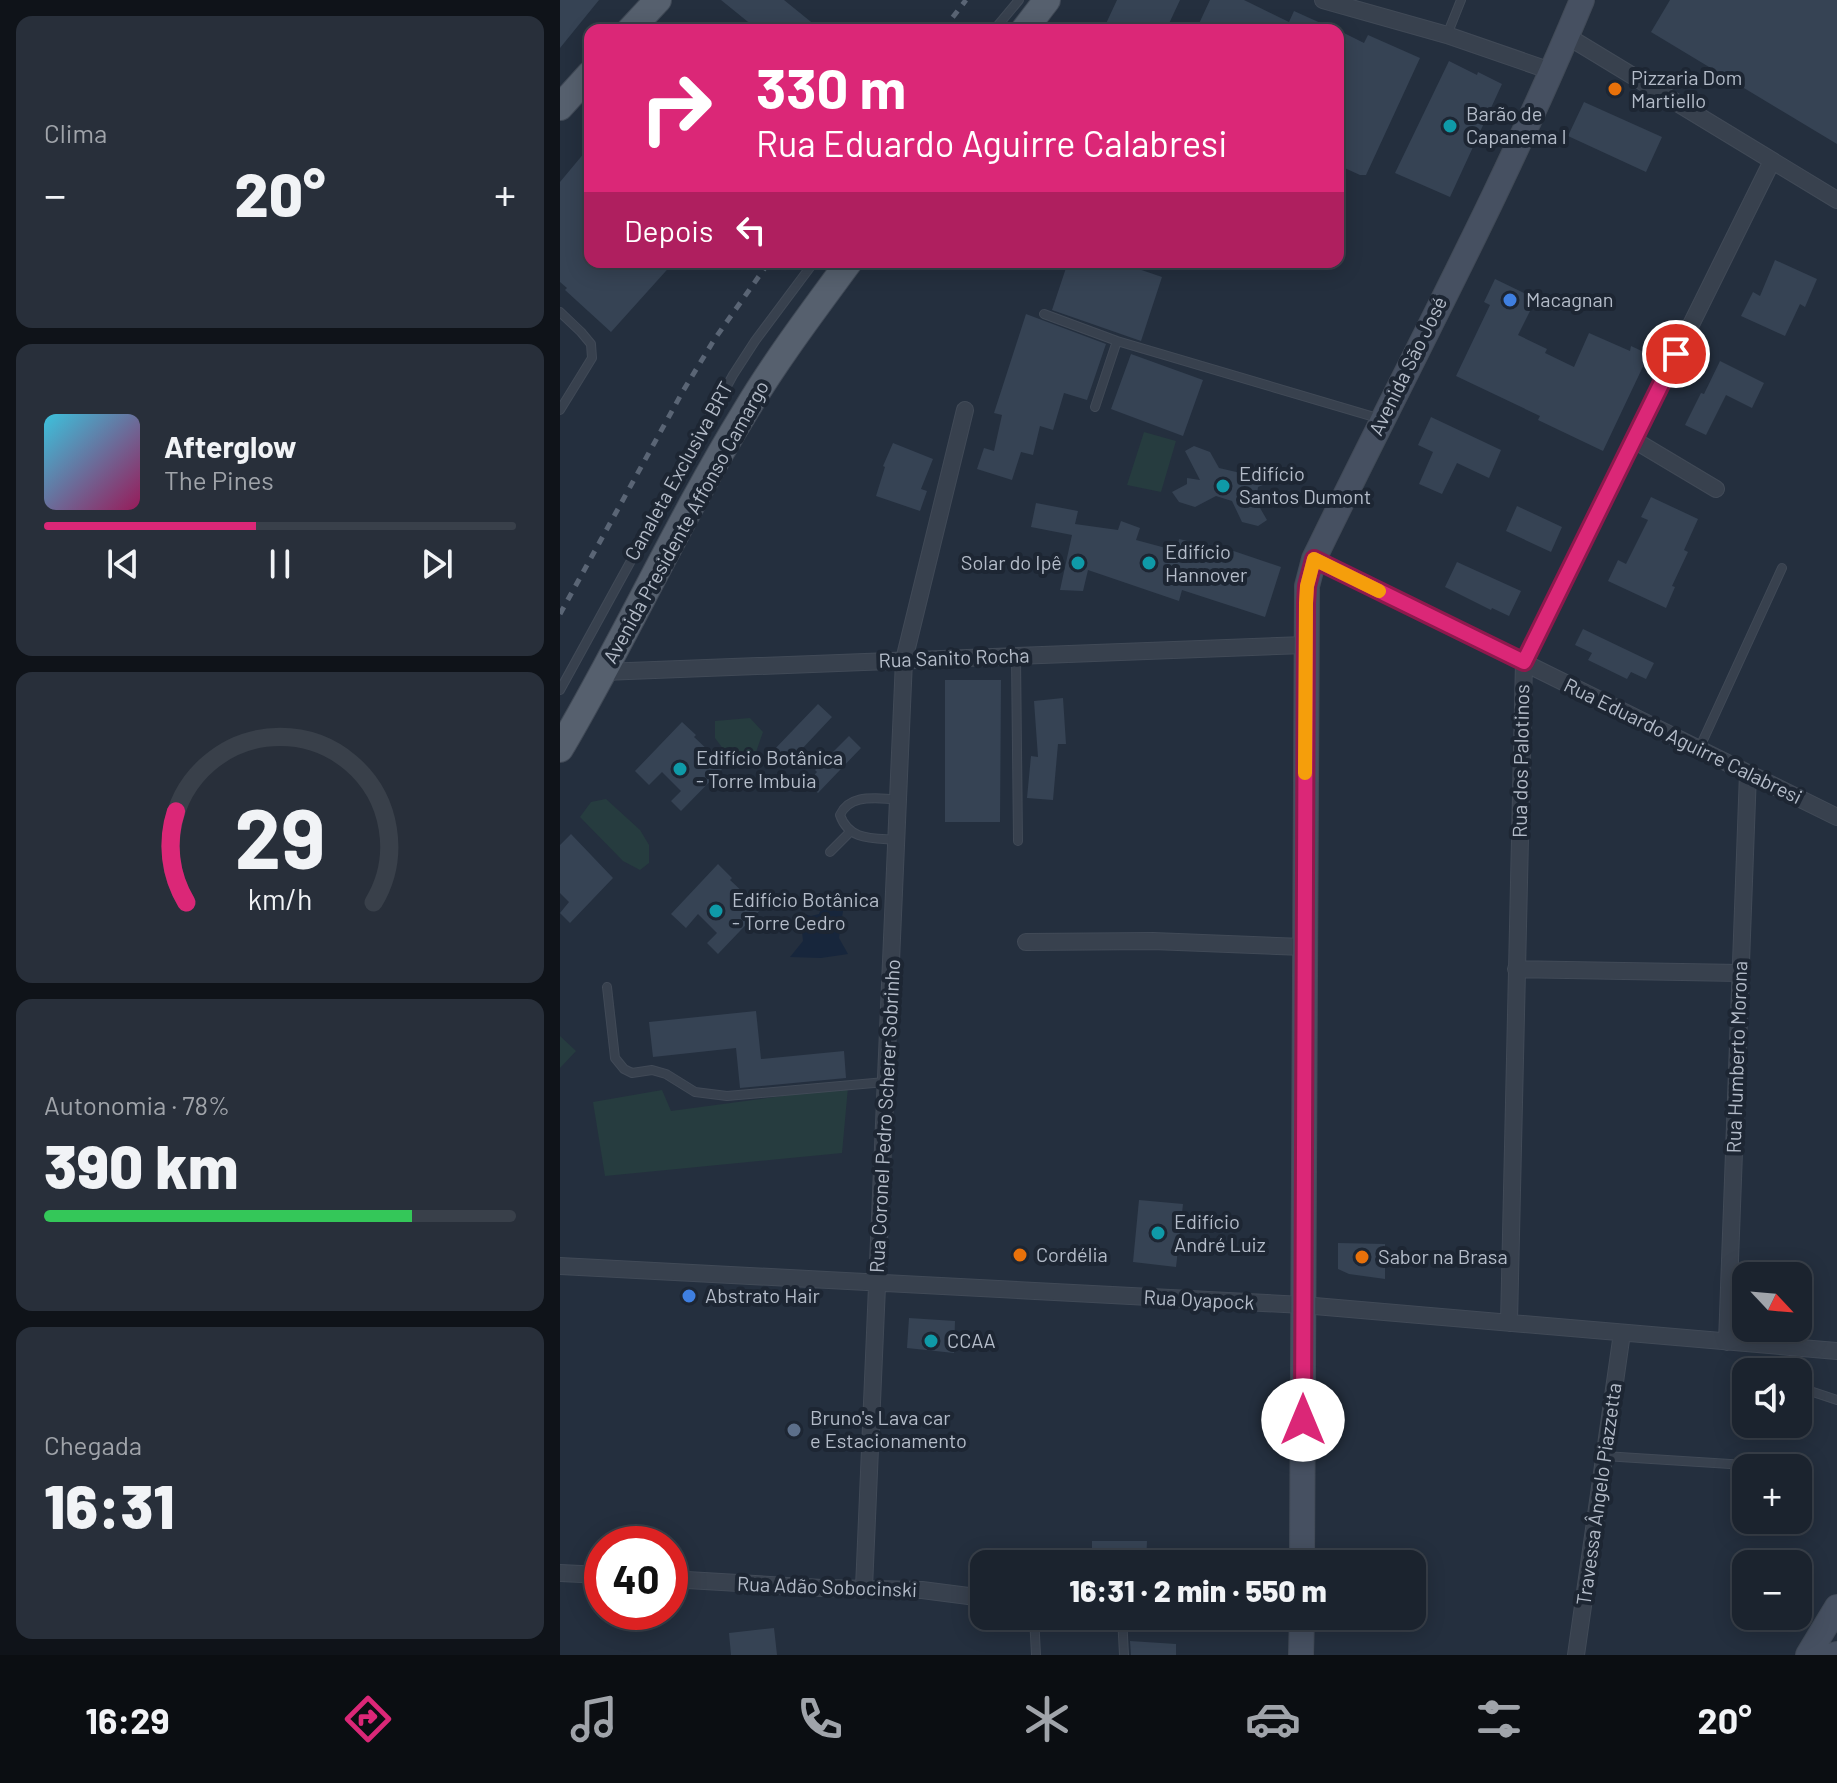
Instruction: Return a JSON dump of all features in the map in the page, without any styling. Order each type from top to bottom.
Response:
[{"type":"main road","points":[[636,24],[658,0]]},
{"type":"main road","points":[[1029,24],[1047,0]]},
{"type":"main road","points":[[560,107],[584,81]]},
{"type":"main road","name":"Avenida Presidente Affonso Camargo","points":[[560,749],[745,411],[783,352],[845,268]]},
{"type":"street","points":[[1323,0],[1357,5],[1551,71]]},
{"type":"street","name":"Avenida São José","points":[[1302,1550],[1307,586],[1314,559],[1466,250],[1582,0]]},
{"type":"street","points":[[1567,36],[1837,200]]},
{"type":"street","name":"Rua dos Palotinos","points":[[1509,1323],[1524,662],[1772,161]]},
{"type":"street","name":"Rua Coronel Pedro Scherer Sobrinho","points":[[864,1588],[904,660],[965,410]]},
{"type":"street","points":[[1634,440],[1716,489]]},
{"type":"street","name":"Rua Eduardo Aguirre Calabresi","points":[[1314,559],[1837,817]]},
{"type":"street","name":"Rua Sanito Rocha","points":[[603,672],[1305,645]]},
{"type":"street","name":"Rua Humberto Morona","points":[[1727,1342],[1748,773]]},
{"type":"street","points":[[1026,942],[1153,941],[1304,947]]},
{"type":"street","points":[[1516,969],[1739,973]]},
{"type":"street","name":"Rua Oyapock","points":[[560,1266],[1303,1305],[1837,1351]]},
{"type":"street","name":"Travessa Ângelo Piazzetta","points":[[1576,1655],[1622,1333]]},
{"type":"street","points":[[560,1573],[584,1574]]},
{"type":"street","name":"Rua Adão Sobocinski","points":[[688,1580],[922,1590],[970,1596]]},
{"type":"street","points":[[1808,1655],[1837,1607]]},
{"type":"street","points":[[1301,1655],[1302,1630]]},
{"type":"lane","points":[[999,24],[1019,0]]},
{"type":"lane","points":[[1447,35],[1461,0]]},
{"type":"lane","name":"Canaleta Exclusiva BRT","points":[[560,690],[733,375],[810,268]]},
{"type":"lane","points":[[560,312],[591,344],[592,358],[560,410]]},
{"type":"lane","points":[[1044,314],[1117,341],[1382,419]]},
{"type":"lane","points":[[1095,407],[1117,341]]},
{"type":"lane","points":[[1699,749],[1782,568]]},
{"type":"lane","points":[[1016,656],[1018,841]]},
{"type":"lane","points":[[897,840],[850,832],[840,815],[844,806],[855,800],[898,799]]},
{"type":"lane","points":[[830,852],[850,832]]},
{"type":"lane","points":[[607,987],[615,1058],[632,1073],[652,1070],[666,1074],[695,1092],[727,1096],[886,1082]]},
{"type":"lane","points":[[1812,1392],[1837,1400]]},
{"type":"lane","points":[[1604,1456],[1732,1464]]},
{"type":"lane","points":[[1035,1630],[1036,1655]]},
{"type":"lane","points":[[1123,1630],[1124,1655]]},
{"type":"green space","points":[[1144,432],[1176,441],[1161,492],[1127,485]]},
{"type":"green space","points":[[750,718],[763,732],[756,752],[741,756],[724,750],[715,738],[715,721]]},
{"type":"green space","points":[[606,799],[640,830],[649,845],[649,863],[640,870],[623,861],[580,817],[591,802]]},
{"type":"green space","points":[[560,1036],[576,1051],[560,1068]]},
{"type":"green space","points":[[848,1087],[842,1153],[605,1176],[593,1102],[662,1090],[671,1111]]},
{"type":"water","points":[[835,898],[843,911],[839,938],[848,954],[821,958],[790,957],[803,941],[802,931],[794,920],[800,913],[811,916],[819,914],[824,901]]},
{"type":"building","points":[[560,0],[599,0],[560,48]]},
{"type":"building","points":[[721,0],[784,0],[814,24],[751,24]]},
{"type":"building","points":[[1117,0],[1180,0],[1169,24],[1106,24]]},
{"type":"building","points":[[1210,0],[1244,0],[1289,22],[1294,11],[1323,24],[1199,24]]},
{"type":"building","points":[[1670,0],[1837,0],[1837,144],[1651,32]]},
{"type":"building","points":[[1344,33],[1364,43],[1368,35],[1420,58],[1366,175],[1344,168]]},
{"type":"building","name":"Barão de Capanema I","points":[[1449,61],[1502,84],[1450,197],[1395,173]]},
{"type":"building","points":[[1584,102],[1662,137],[1646,172],[1568,136]]},
{"type":"building","points":[[584,153],[584,268],[669,268],[611,332],[560,282],[560,182]]},
{"type":"building","points":[[1775,260],[1817,279],[1805,307],[1800,304],[1785,336],[1741,316],[1753,292],[1760,296]]},
{"type":"building","points":[[1066,268],[1136,268],[1162,277],[1141,341],[1052,310]]},
{"type":"building","points":[[1495,279],[1536,299],[1518,335],[1547,349],[1545,353],[1574,367],[1589,333],[1630,351],[1631,346],[1644,352],[1642,356],[1647,358],[1603,451],[1538,420],[1540,416],[1456,376],[1490,305],[1484,302]]},
{"type":"building","points":[[1026,314],[1106,344],[1087,400],[1064,393],[1053,430],[1040,426],[1033,455],[1021,452],[1012,480],[977,469],[984,448],[994,451],[1002,415],[994,413]]},
{"type":"building","points":[[1131,354],[1203,380],[1183,436],[1111,409]]},
{"type":"building","points":[[1720,361],[1764,383],[1752,408],[1726,395],[1706,435],[1685,425]]},
{"type":"building","points":[[1431,417],[1501,450],[1489,478],[1457,463],[1442,494],[1419,484],[1433,452],[1418,445]]},
{"type":"building","points":[[893,443],[933,459],[921,489],[927,491],[920,511],[876,496],[883,466]]},
{"type":"building","name":"Edifício Santos Dumont","points":[[1194,446],[1210,452],[1219,468],[1245,474],[1260,467],[1287,475],[1258,487],[1256,501],[1267,520],[1258,526],[1242,522],[1232,501],[1216,496],[1195,507],[1179,502],[1172,492],[1187,484],[1187,478],[1200,480],[1185,451]]},
{"type":"building","points":[[1651,497],[1698,519],[1684,550],[1688,552],[1672,586],[1675,587],[1666,608],[1608,581],[1618,560],[1626,564],[1648,520],[1641,517]]},
{"type":"building","points":[[1036,503],[1078,511],[1075,524],[1118,530],[1121,521],[1140,528],[1136,540],[1177,551],[1179,539],[1212,547],[1213,544],[1281,567],[1265,617],[1182,590],[1179,601],[1088,570],[1083,591],[1060,590],[1072,535],[1031,527]]},
{"type":"building","points":[[1517,506],[1562,527],[1551,552],[1506,531]]},
{"type":"building","points":[[1457,562],[1521,591],[1509,616],[1445,587]]},
{"type":"building","points":[[1583,629],[1654,663],[1646,679],[1631,672],[1627,679],[1588,660],[1592,653],[1575,645]]},
{"type":"building","points":[[945,680],[1001,680],[1000,822],[945,822]]},
{"type":"building","points":[[1063,698],[1066,744],[1058,744],[1053,800],[1027,798],[1031,756],[1038,757],[1034,701]]},
{"type":"building","points":[[818,704],[832,717],[785,767],[771,753]]},
{"type":"building","name":"Edifício Botânica - Torre Imbuia","points":[[682,722],[725,766],[681,811],[671,801],[681,791],[662,772],[649,785],[635,771]]},
{"type":"building","points":[[849,736],[861,748],[818,793],[807,783],[817,772],[815,770]]},
{"type":"building","points":[[571,834],[613,878],[570,923],[560,913],[569,902],[560,893],[560,845]]},
{"type":"building","name":"Edifício Botânica - Torre Cedro","points":[[718,864],[761,909],[718,954],[707,943],[717,933],[698,914],[686,928],[671,914]]},
{"type":"building","points":[[756,1011],[761,1059],[844,1051],[846,1078],[740,1088],[736,1048],[653,1057],[649,1022]]},
{"type":"building","name":"Edifício André Luiz","points":[[1139,1200],[1183,1204],[1176,1267],[1133,1262]]},
{"type":"building","name":"Sabor na Brasa","points":[[1338,1243],[1385,1244],[1385,1279],[1349,1274],[1338,1269]]},
{"type":"building","name":"CCAA","points":[[909,1318],[955,1321],[954,1353],[907,1348]]},
{"type":"building","points":[[1092,1541],[1147,1541],[1147,1550],[1092,1550]]},
{"type":"building","points":[[774,1628],[777,1655],[731,1655],[729,1633]]},
{"type":"building","points":[[1130,1641],[1176,1644],[1176,1655],[1131,1655]]},
{"type":"railway","points":[[948,24],[966,0]]},
{"type":"railway","points":[[560,614],[683,391],[714,340],[765,268]]},
{"type":"slow traffic","points":[[1305,773],[1306,603],[1309,572],[1314,559],[1379,591]]},
{"type":"place","name":"Pizzaria Dom Martiello","points":[[1615,89]]},
{"type":"place","name":"Barão de Capanema I","points":[[1450,126]]},
{"type":"place","name":"Macagnan","points":[[1510,300]]},
{"type":"place","name":"Edifício Santos Dumont","points":[[1223,486]]},
{"type":"place","name":"Solar do Ipê","points":[[1078,563]]},
{"type":"place","name":"Edifício Hannover","points":[[1149,563]]},
{"type":"place","name":"Edifício Botânica - Torre Imbuia","points":[[680,769]]},
{"type":"place","name":"Edifício Botânica - Torre Cedro","points":[[716,911]]},
{"type":"place","name":"Edifício André Luiz","points":[[1158,1233]]},
{"type":"place","name":"Cordélia","points":[[1020,1255]]},
{"type":"place","name":"Sabor na Brasa","points":[[1362,1257]]},
{"type":"place","name":"Abstrato Hair","points":[[689,1296]]},
{"type":"place","name":"CCAA","points":[[931,1341]]},
{"type":"place","name":"Bruno's Lava car e Estacionamento","points":[[794,1430]]},
{"type":"route","points":[[1303,1420],[1306,603],[1309,572],[1314,559],[1524,662],[1676,354]]}]
